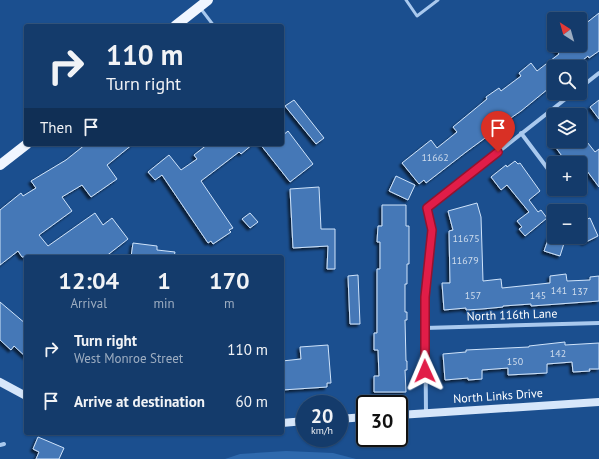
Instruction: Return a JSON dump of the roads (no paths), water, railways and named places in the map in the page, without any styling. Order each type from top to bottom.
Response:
[{"type":"main road","points":[[178,24],[208,0]]},
{"type":"main road","points":[[0,165],[24,146]]},
{"type":"street","points":[[587,82],[599,73]]},
{"type":"street","points":[[426,413],[425,297],[432,230],[427,208],[564,100]]},
{"type":"street","points":[[521,133],[547,167]]},
{"type":"street","name":"North 116th Lane","points":[[425,328],[599,323]]},
{"type":"street","points":[[0,382],[24,395]]},
{"type":"street","name":"North Links Drive","points":[[408,414],[599,402]]},
{"type":"street","points":[[284,423],[296,422]]},
{"type":"lane","points":[[406,0],[417,16],[438,0]]},
{"type":"lane","points":[[199,7],[212,24]]}]
